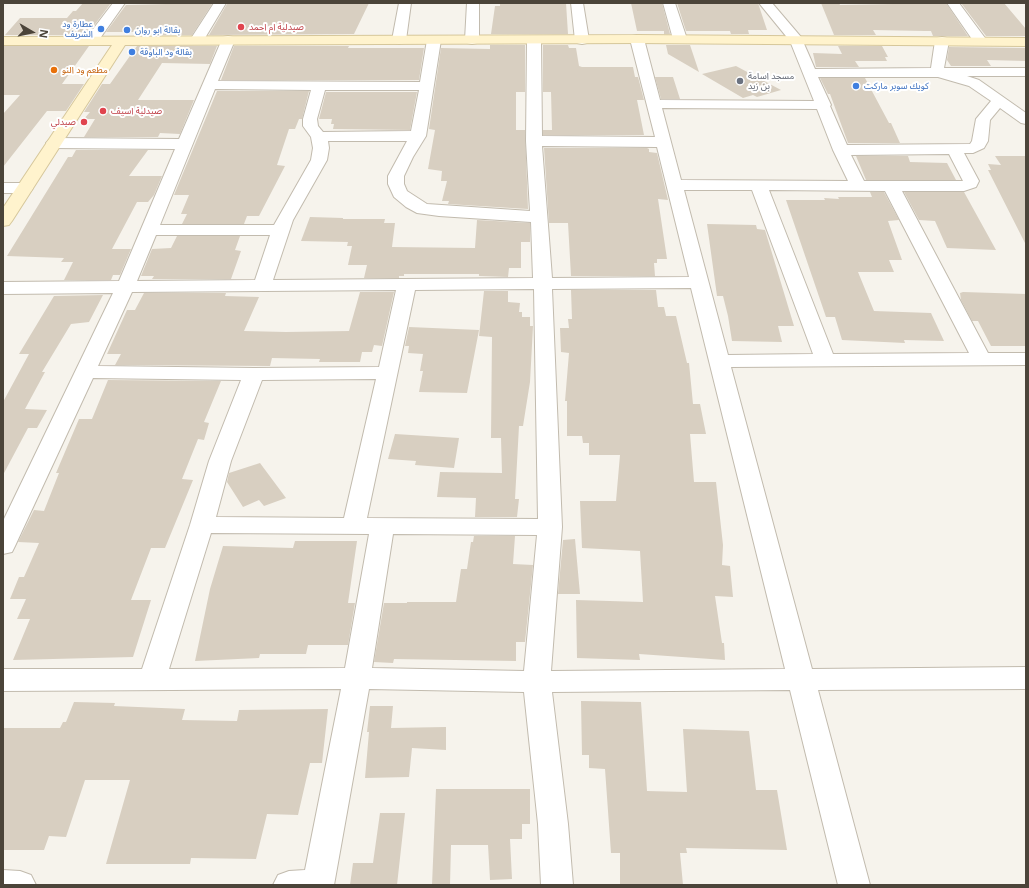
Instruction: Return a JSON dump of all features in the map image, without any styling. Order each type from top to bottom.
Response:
[{"type":"street","points":[[91,41],[119,3]]},
{"type":"street","points":[[197,40],[220,3]]},
{"type":"street","points":[[399,40],[405,3]]},
{"type":"street","points":[[472,40],[473,3]]},
{"type":"street","points":[[577,3],[582,40]]},
{"type":"street","points":[[669,3],[680,39]]},
{"type":"street","points":[[765,3],[796,40],[824,105],[841,150],[859,186]]},
{"type":"street","points":[[953,3],[981,42]]},
{"type":"street","points":[[637,39],[854,885]]},
{"type":"street","points":[[3,41],[680,39],[1026,42]]},
{"type":"street","points":[[3,546],[126,288],[148,230],[228,40]]},
{"type":"street","points":[[434,40],[418,136],[404,158],[396,176],[396,184],[400,193],[412,204],[439,211],[538,217]]},
{"type":"street","points":[[534,40],[534,141],[542,284],[550,527],[537,682],[553,824],[557,885]]},
{"type":"street","points":[[3,221],[121,41]]},
{"type":"street","points":[[937,72],[942,41]]},
{"type":"street","points":[[937,72],[974,83],[998,102],[1026,120]]},
{"type":"street","points":[[810,73],[1026,72]]},
{"type":"street","points":[[210,85],[427,86]]},
{"type":"street","points":[[262,286],[280,230],[291,206],[319,160],[321,148],[319,137],[311,126],[310,119],[319,86]]},
{"type":"street","points":[[841,150],[954,150],[973,148],[979,145],[983,119],[998,102]]},
{"type":"street","points":[[654,104],[824,105]]},
{"type":"street","points":[[319,137],[418,136]]},
{"type":"street","points":[[534,141],[664,142]]},
{"type":"street","points":[[54,143],[185,144]]},
{"type":"street","points":[[675,186],[964,186],[970,184],[971,181],[954,150]]},
{"type":"street","points":[[759,186],[825,360]]},
{"type":"street","points":[[891,186],[982,360]]},
{"type":"street","points":[[3,188],[25,188]]},
{"type":"street","points":[[148,230],[280,230]]},
{"type":"street","points":[[3,288],[700,282]]},
{"type":"street","points":[[354,525],[407,284]]},
{"type":"street","points":[[720,361],[1026,359]]},
{"type":"street","points":[[85,372],[254,374],[387,372]]},
{"type":"street","points":[[152,680],[202,525],[220,461],[254,374]]},
{"type":"street","points":[[202,525],[550,527]]},
{"type":"street","points":[[308,885],[358,678],[382,526]]},
{"type":"street","points":[[3,680],[358,678],[537,682],[1026,678]]},
{"type":"street","points":[[3,884],[20,885]]},
{"type":"building","points":[[83,3],[111,3],[87,35],[5,35],[20,18],[67,18]]},
{"type":"building","points":[[369,3],[354,34],[209,35],[227,4]]},
{"type":"building","points":[[500,3],[566,3],[568,34],[491,34],[495,6],[500,6]]},
{"type":"building","points":[[631,3],[662,3],[670,34],[664,34],[664,31],[637,31]]},
{"type":"building","points":[[677,3],[758,3],[767,30],[748,30],[749,34],[731,34],[730,31],[686,31]]},
{"type":"building","points":[[821,3],[839,3],[840,5],[946,3],[968,36],[933,36],[931,31],[873,30],[876,35],[834,35]]},
{"type":"building","points":[[961,3],[1004,3],[1026,29],[1026,36],[986,36]]},
{"type":"building","points":[[212,4],[192,35],[145,35],[147,32],[106,32],[126,5]]},
{"type":"building","points":[[490,45],[525,45],[525,92],[516,92],[516,130],[525,130],[528,209],[448,204],[449,201],[442,201],[447,181],[441,181],[442,171],[428,169],[435,130],[429,129],[441,48],[490,49]]},
{"type":"building","points":[[543,45],[568,45],[569,48],[576,48],[579,66],[582,67],[633,67],[635,77],[638,77],[644,100],[637,100],[644,135],[543,135],[543,130],[552,130],[551,92],[543,92]]},
{"type":"building","points":[[666,45],[690,45],[699,72],[668,54]]},
{"type":"building","points":[[3,46],[89,46],[62,84],[84,84],[66,111],[47,111],[3,167],[3,114],[20,95],[3,95]]},
{"type":"building","points":[[137,46],[217,46],[210,64],[162,63],[138,100],[194,100],[180,134],[160,133],[158,137],[84,137],[95,119],[84,119],[90,112],[84,112],[102,84],[110,84]]},
{"type":"building","points":[[234,46],[349,46],[348,48],[424,48],[419,80],[221,80]]},
{"type":"building","points":[[838,46],[882,46],[888,57],[885,57],[887,61],[855,61],[859,67],[816,67],[813,53],[842,54]]},
{"type":"building","points":[[949,47],[1026,48],[1026,61],[987,60],[991,66],[951,66],[947,60]]},
{"type":"building","name":"مسجد اسامة بن زيد","points":[[736,66],[781,90],[757,97],[753,95],[743,98],[702,74]]},
{"type":"building","points":[[655,77],[673,77],[680,99],[661,99]]},
{"type":"building","points":[[820,78],[865,78],[889,123],[891,123],[900,143],[848,143],[830,94],[828,94]]},
{"type":"building","points":[[217,91],[309,91],[302,119],[299,119],[295,129],[289,129],[277,165],[285,166],[259,216],[247,216],[244,224],[182,224],[187,214],[181,214],[189,195],[174,195]]},
{"type":"building","points":[[326,92],[417,92],[410,130],[333,129],[334,124],[331,124],[332,119],[319,119]]},
{"type":"building","points":[[544,148],[647,148],[649,149],[649,152],[657,153],[668,200],[658,199],[667,259],[657,259],[657,263],[654,263],[655,276],[571,276],[568,223],[549,223]]},
{"type":"building","points":[[76,150],[148,150],[129,176],[162,176],[154,195],[148,202],[137,202],[112,249],[131,249],[120,275],[113,275],[111,280],[64,280],[73,262],[61,262],[64,258],[7,256],[68,157],[72,157]]},
{"type":"building","points":[[856,156],[908,156],[910,162],[947,163],[956,180],[866,180]]},
{"type":"building","points":[[995,156],[1026,156],[1026,245],[988,170],[991,170],[988,164],[1001,165]]},
{"type":"building","points":[[870,192],[884,192],[899,220],[888,221],[902,260],[889,260],[894,272],[858,272],[874,311],[931,313],[944,341],[904,340],[905,343],[842,340],[835,317],[826,317],[786,200],[825,200],[824,198],[839,199],[838,197],[872,197]]},
{"type":"building","points":[[904,192],[964,192],[996,250],[947,248],[935,221],[919,220]]},
{"type":"building","points":[[310,217],[385,219],[384,223],[395,223],[392,247],[475,248],[477,220],[530,223],[530,242],[521,242],[521,268],[509,268],[508,277],[479,276],[479,274],[404,274],[404,276],[399,276],[399,278],[364,278],[367,265],[348,265],[352,246],[347,246],[348,242],[301,241]]},
{"type":"building","points":[[707,224],[756,225],[757,229],[765,230],[794,326],[778,326],[782,342],[732,341],[723,296],[717,296]]},
{"type":"building","points":[[177,236],[240,236],[235,250],[241,251],[231,279],[152,279],[154,276],[141,276],[152,249],[171,248]]},
{"type":"building","points":[[571,290],[656,290],[658,307],[664,307],[666,316],[676,316],[687,363],[689,363],[693,404],[700,404],[706,434],[690,434],[694,482],[716,482],[723,545],[722,565],[730,566],[733,597],[715,596],[722,643],[724,643],[725,660],[639,654],[640,660],[577,658],[576,600],[643,602],[640,551],[582,548],[580,501],[616,501],[620,455],[589,455],[589,443],[583,443],[582,436],[567,436],[567,401],[565,401],[569,353],[561,352],[560,328],[569,328],[568,319],[572,319]]},
{"type":"building","points":[[484,291],[508,291],[508,302],[520,303],[519,312],[522,312],[522,317],[530,317],[530,326],[533,326],[530,382],[523,426],[519,426],[515,499],[519,499],[517,517],[475,517],[476,498],[437,497],[440,472],[502,473],[501,438],[491,438],[492,337],[479,336]]},
{"type":"building","points":[[360,292],[394,292],[382,346],[374,345],[372,352],[362,352],[360,362],[319,362],[320,359],[272,358],[270,366],[115,365],[121,354],[107,354],[127,310],[135,310],[144,293],[226,293],[225,296],[259,297],[244,331],[286,332],[349,331]]},
{"type":"building","points":[[960,293],[1026,294],[1026,346],[991,346],[978,321],[972,321],[961,300]]},
{"type":"building","points":[[103,295],[89,322],[71,324],[42,372],[45,372],[25,409],[47,410],[37,428],[28,428],[3,475],[3,402],[29,354],[19,354],[54,296]]},
{"type":"building","points":[[409,327],[479,330],[467,393],[419,392],[423,371],[420,371],[423,354],[408,353],[409,346],[405,346]]},
{"type":"building","points":[[108,380],[221,381],[204,422],[209,423],[204,440],[198,439],[182,479],[193,480],[165,548],[151,548],[131,600],[151,600],[133,657],[13,660],[30,619],[17,619],[26,599],[10,599],[19,577],[24,577],[39,543],[18,542],[34,510],[44,511],[59,473],[56,473],[79,419],[92,419]]},
{"type":"building","points":[[395,434],[459,438],[454,468],[415,465],[416,461],[388,459]]},
{"type":"building","points":[[260,463],[286,498],[264,506],[259,500],[243,507],[227,482],[229,473]]},
{"type":"building","points":[[474,536],[515,536],[513,564],[533,565],[525,642],[516,642],[516,661],[394,659],[393,663],[374,662],[384,603],[456,602],[461,569],[467,569],[471,542],[473,542]]},
{"type":"building","points":[[575,539],[580,594],[558,594],[563,540]]},
{"type":"building","points":[[295,541],[357,541],[348,603],[355,603],[348,645],[308,645],[306,654],[260,654],[259,658],[195,661],[210,589],[223,546],[293,548]]},
{"type":"building","points":[[581,701],[641,702],[647,791],[687,792],[683,729],[749,731],[756,790],[777,790],[787,850],[686,848],[687,853],[680,853],[683,885],[620,885],[620,853],[611,853],[605,769],[589,768],[589,755],[582,755]]},
{"type":"building","points":[[74,702],[115,703],[114,706],[185,709],[182,720],[237,721],[239,710],[328,709],[322,763],[310,763],[298,815],[267,814],[256,859],[191,858],[190,864],[106,864],[130,780],[85,780],[66,837],[49,836],[44,850],[3,850],[3,728],[60,728],[63,722],[66,722]]},
{"type":"building","points":[[370,706],[393,706],[391,728],[446,727],[446,750],[412,748],[409,777],[365,778]]},
{"type":"building","points":[[436,789],[530,789],[530,824],[522,824],[522,839],[510,839],[512,879],[490,880],[488,845],[451,845],[450,885],[432,885]]},
{"type":"building","points":[[380,813],[405,813],[397,885],[350,885],[353,863],[373,863]]},
{"type":"place","name":"صيدلية ام احمد","points":[[241,27]]},
{"type":"place","name":"عطارة ود الشريف","points":[[101,29]]},
{"type":"place","name":"بقالة ابو روان","points":[[127,30]]},
{"type":"place","name":"بقالة ود الباوقة","points":[[132,52]]},
{"type":"place","name":"مطعم ود النو","points":[[54,70]]},
{"type":"place","name":"مسجد اسامة بن زيد","points":[[740,81]]},
{"type":"place","name":"كويك سوبر ماركت","points":[[856,86]]},
{"type":"place","name":"صيدلية اسيف","points":[[103,111]]},
{"type":"place","name":"صيدلي","points":[[84,122]]}]
